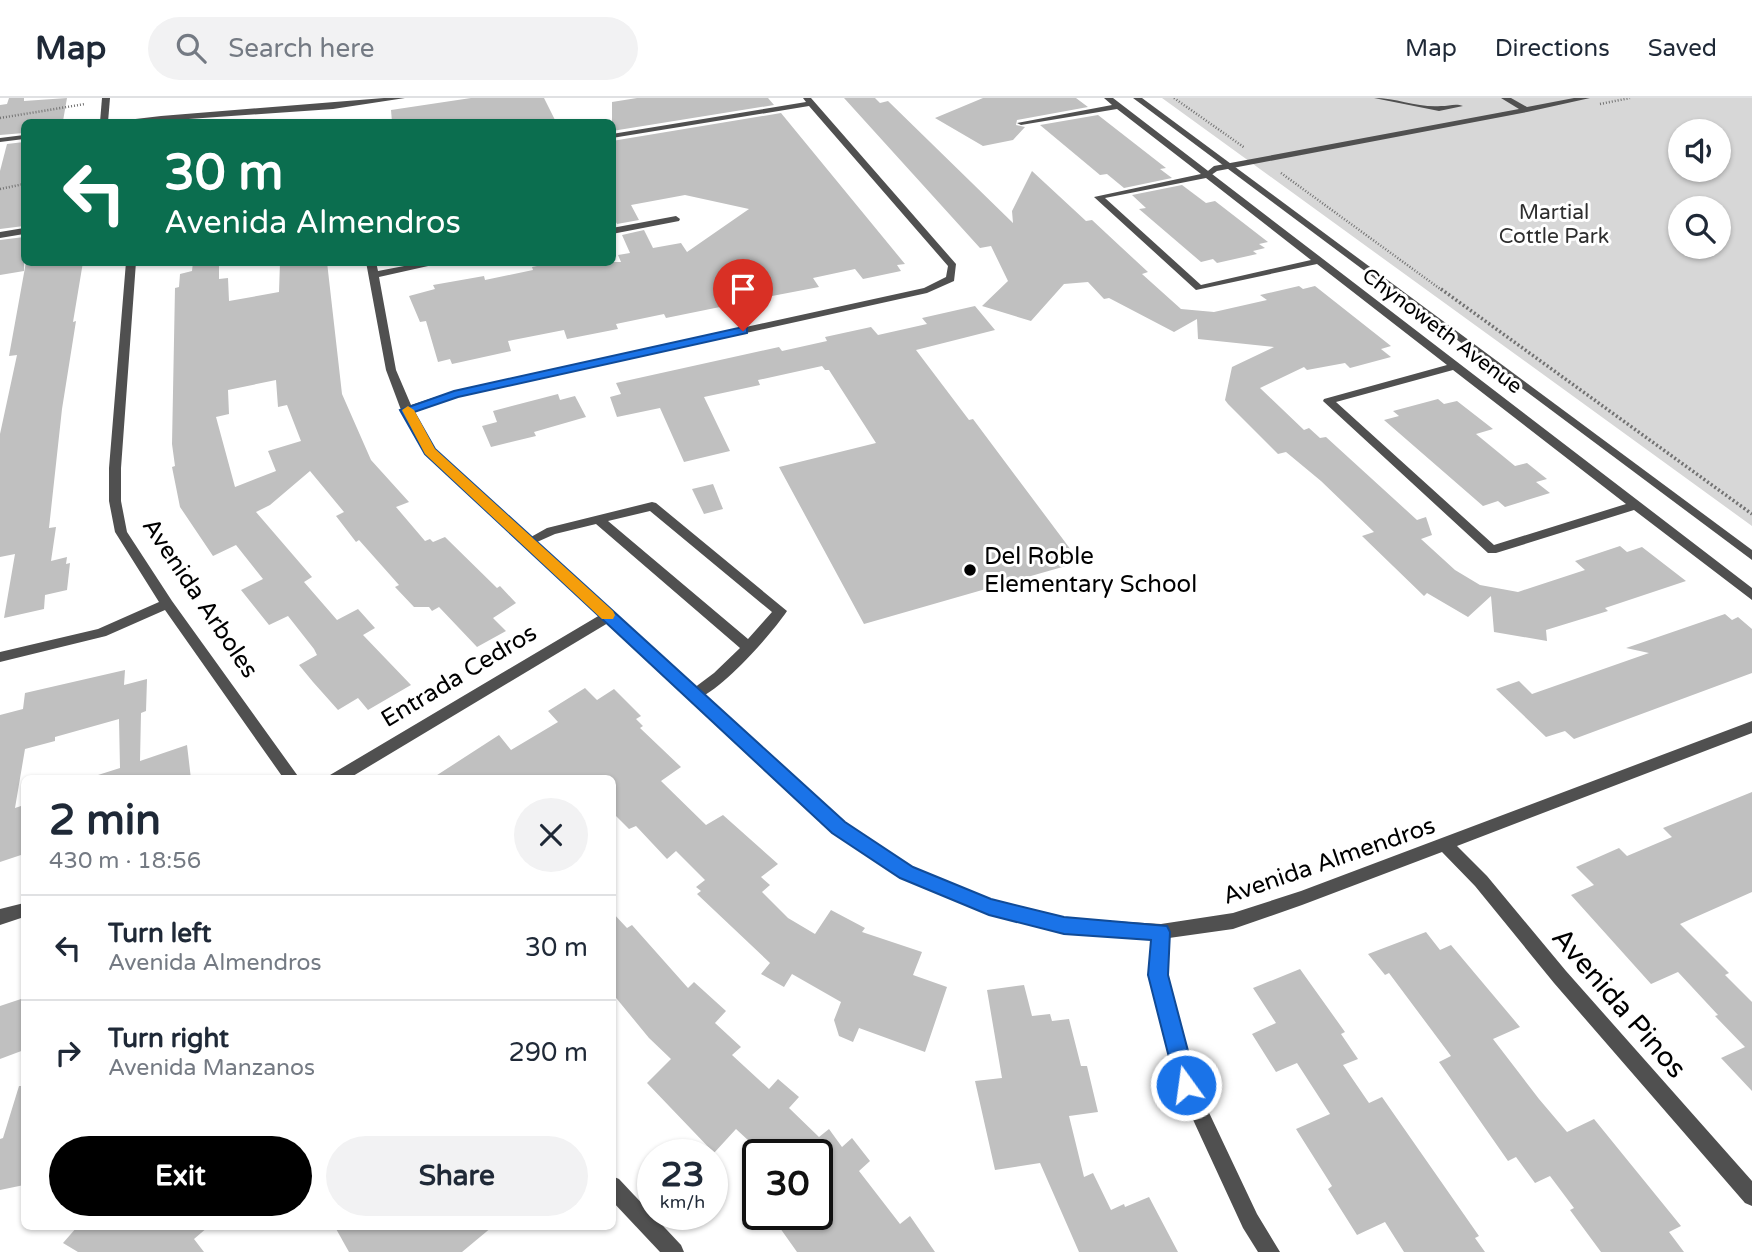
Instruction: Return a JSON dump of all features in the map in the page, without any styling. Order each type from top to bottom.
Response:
[{"type":"street","points":[[104,119],[106,98]]},
{"type":"street","points":[[158,119],[314,109],[401,98]]},
{"type":"street","name":"Chynoweth Avenue","points":[[1108,98],[1752,595]]},
{"type":"street","name":"Chynoweth Avenue","points":[[1137,98],[1752,556]]},
{"type":"street","points":[[1378,98],[1438,109],[1459,106]]},
{"type":"street","points":[[1445,98],[1482,118]]},
{"type":"street","points":[[1504,98],[1527,110]]},
{"type":"street","points":[[1318,261],[1199,288],[1098,197],[1207,175],[1214,169],[1586,98]]},
{"type":"street","points":[[407,410],[454,394],[927,290],[951,279],[953,266],[809,101],[616,135]]},
{"type":"street","points":[[1021,123],[1118,106]]},
{"type":"street","points":[[0,141],[21,138]]},
{"type":"street","points":[[616,230],[676,219]]},
{"type":"street","points":[[0,235],[21,232]]},
{"type":"street","name":"Avenida Arboles","points":[[131,266],[115,501],[121,532],[167,604],[290,775]]},
{"type":"street","points":[[372,269],[402,266]]},
{"type":"street","name":"Avenida Almendros","points":[[372,269],[391,370],[407,410],[430,451],[839,828],[906,873],[989,907],[1064,926],[1161,932],[1233,920],[1445,844],[1752,727]]},
{"type":"street","points":[[1456,366],[1328,401],[1492,550],[1636,505]]},
{"type":"street","points":[[528,542],[551,531],[652,506],[780,611],[718,680],[695,695]]},
{"type":"street","points":[[599,520],[749,648]]},
{"type":"street","points":[[0,657],[101,633],[167,604]]},
{"type":"street","name":"Entrada Cedros","points":[[342,775],[608,616]]},
{"type":"street","name":"Avenida Pinos","points":[[1445,844],[1481,881],[1560,977],[1752,1196]]},
{"type":"street","points":[[0,917],[21,911]]},
{"type":"street","points":[[1161,932],[1158,975],[1186,1085],[1250,1221],[1270,1252]]},
{"type":"street","points":[[616,1189],[674,1252]]},
{"type":"path","points":[[1174,98],[1752,514]]},
{"type":"path","points":[[0,118],[85,104]]},
{"type":"path","points":[[0,189],[21,185]]},
{"type":"green space","name":"Martial Cottle Park","points":[[1162,98],[1752,98],[1752,526]]},
{"type":"building","points":[[9,98],[24,98],[24,101],[67,98],[63,119],[21,119],[21,133],[0,135],[0,105],[7,104]]},
{"type":"building","points":[[471,98],[544,98],[554,119],[392,119],[391,110]]},
{"type":"building","points":[[637,98],[768,98],[774,105],[616,130],[616,119],[612,119],[612,102]]},
{"type":"building","points":[[844,98],[875,98],[880,103],[888,101],[1013,223],[1012,211],[1032,171],[1086,221],[1092,220],[1148,272],[1142,274],[1181,309],[1214,312],[1267,300],[1260,295],[1299,286],[1303,289],[1315,286],[1391,346],[1381,349],[1391,357],[1350,368],[1345,363],[1307,370],[1304,367],[1260,388],[1304,430],[1309,428],[1320,438],[1326,437],[1417,520],[1426,517],[1432,535],[1421,539],[1455,570],[1480,585],[1518,592],[1585,570],[1575,561],[1620,546],[1627,552],[1642,547],[1686,581],[1605,608],[1608,611],[1546,630],[1547,641],[1494,632],[1491,596],[1468,617],[1427,593],[1424,596],[1362,536],[1374,532],[1286,452],[1278,454],[1225,400],[1232,367],[1274,347],[1198,339],[1197,319],[1174,332],[1109,298],[1104,299],[1088,282],[1064,284],[1031,321],[982,306],[1008,281],[991,246],[980,248]]},
{"type":"building","points":[[983,98],[1076,98],[1088,107],[1017,120],[1016,125],[1025,127],[1013,140],[983,146],[935,118]]},
{"type":"building","points":[[781,113],[905,264],[897,265],[901,271],[863,279],[855,269],[813,278],[819,287],[772,296],[767,288],[715,298],[720,307],[666,318],[664,314],[616,324],[618,329],[567,339],[564,330],[508,341],[511,351],[452,364],[450,359],[438,362],[426,321],[420,322],[409,296],[435,289],[433,285],[484,276],[485,280],[533,270],[532,267],[537,266],[616,266],[616,262],[621,262],[618,255],[630,253],[622,235],[644,230],[653,248],[681,243],[687,252],[749,209],[685,195],[631,205],[639,220],[617,224],[616,140]]},
{"type":"building","points":[[1098,115],[1166,168],[1160,169],[1172,178],[1124,188],[1107,174],[1100,175],[1040,125]]},
{"type":"building","points":[[21,142],[21,226],[0,229],[0,171],[7,144]]},
{"type":"building","points":[[1182,185],[1206,203],[1215,201],[1268,242],[1259,244],[1265,248],[1253,251],[1257,254],[1217,263],[1213,259],[1201,262],[1139,209],[1146,208],[1132,195]]},
{"type":"building","points":[[21,237],[21,266],[24,266],[24,271],[0,275],[0,240]]},
{"type":"building","points":[[25,266],[82,266],[73,322],[76,321],[62,409],[49,528],[56,527],[51,561],[67,557],[66,564],[70,563],[67,590],[45,595],[44,609],[4,618],[15,554],[0,557],[0,434],[17,355],[9,356]]},
{"type":"building","points":[[193,266],[219,266],[219,279],[228,278],[229,301],[279,292],[280,266],[327,266],[342,394],[371,460],[409,502],[396,507],[425,541],[430,539],[433,542],[445,537],[516,603],[493,618],[506,631],[477,647],[439,607],[432,611],[429,607],[414,607],[395,587],[399,585],[359,540],[356,542],[336,516],[344,512],[310,471],[270,505],[256,512],[312,577],[304,582],[337,620],[358,609],[375,628],[363,635],[411,685],[368,710],[358,698],[338,710],[299,665],[317,655],[288,616],[269,625],[241,590],[263,579],[236,545],[213,556],[180,507],[172,467],[175,466],[172,444],[175,288],[179,287],[180,274],[192,271]],"holes":[[[276,380],[278,407],[287,405],[301,441],[268,451],[276,471],[235,487],[216,417],[229,414],[228,390]]]},
{"type":"building","points":[[975,306],[995,330],[916,350],[969,420],[973,419],[1080,562],[864,624],[779,467],[876,443],[829,370],[822,366],[758,380],[760,385],[704,397],[730,451],[684,462],[660,408],[617,417],[610,397],[621,394],[616,383],[779,347],[782,351],[827,341],[825,337],[871,327],[878,335],[927,324],[922,318]]},
{"type":"building","points":[[558,394],[560,400],[575,396],[586,417],[534,432],[536,436],[491,447],[482,426],[497,422],[493,411]]},
{"type":"building","points":[[1438,399],[1444,404],[1457,401],[1493,429],[1476,434],[1515,466],[1527,463],[1547,479],[1536,482],[1550,493],[1505,507],[1498,501],[1483,506],[1384,420],[1399,416],[1393,411]]},
{"type":"building","points":[[713,484],[723,509],[704,514],[692,489]]},
{"type":"building","points":[[1725,614],[1732,620],[1738,617],[1752,629],[1752,673],[1574,739],[1565,731],[1546,737],[1496,689],[1519,681],[1532,694],[1649,653],[1626,648]]},
{"type":"building","points":[[125,670],[124,685],[147,679],[146,711],[141,713],[140,761],[187,745],[191,775],[98,775],[120,768],[119,719],[55,737],[55,741],[25,749],[15,808],[21,806],[21,855],[0,862],[0,715],[23,709],[25,693]]},
{"type":"building","points":[[585,688],[597,700],[614,689],[641,716],[636,719],[643,726],[640,728],[681,767],[661,781],[706,825],[723,815],[778,864],[761,877],[770,885],[762,892],[788,918],[815,934],[831,910],[865,928],[862,932],[922,952],[913,975],[947,987],[925,1052],[859,1028],[853,1042],[839,1036],[834,1020],[841,1002],[792,974],[784,987],[761,974],[770,963],[697,894],[701,891],[696,887],[705,880],[676,851],[667,859],[636,826],[629,829],[616,816],[616,775],[437,775],[499,735],[511,750],[558,722],[548,711]]},
{"type":"building","points":[[1752,792],[1752,892],[1680,924],[1729,973],[1725,975],[1752,1002],[1752,1091],[1721,1058],[1745,1047],[1715,1016],[1718,1015],[1678,972],[1651,984],[1571,895],[1594,885],[1576,867],[1619,848],[1627,856],[1672,837],[1663,828]]},
{"type":"building","points":[[616,916],[627,928],[632,925],[688,988],[694,982],[726,1011],[715,1023],[741,1047],[732,1055],[769,1089],[778,1079],[799,1097],[789,1108],[819,1137],[829,1129],[842,1147],[852,1138],[870,1161],[859,1171],[900,1224],[910,1216],[935,1252],[797,1252],[781,1230],[833,1230],[833,1139],[747,1139],[736,1129],[727,1139],[701,1139],[647,1083],[671,1059],[649,1038],[616,998]]},
{"type":"building","points":[[1426,932],[1440,950],[1451,945],[1520,1027],[1493,1039],[1539,1099],[1567,1132],[1594,1119],[1681,1226],[1669,1232],[1684,1252],[1601,1252],[1570,1210],[1574,1208],[1550,1176],[1535,1183],[1516,1157],[1508,1161],[1439,1062],[1451,1056],[1389,973],[1385,975],[1368,954]]},
{"type":"building","points":[[1300,969],[1345,1032],[1341,1034],[1358,1059],[1343,1065],[1369,1103],[1382,1097],[1479,1236],[1475,1238],[1485,1252],[1404,1252],[1385,1222],[1357,1235],[1328,1189],[1332,1186],[1296,1129],[1330,1114],[1297,1063],[1276,1072],[1252,1034],[1276,1023],[1253,988]]},
{"type":"building","points":[[1024,985],[1032,1016],[1050,1014],[1052,1021],[1069,1019],[1081,1066],[1087,1066],[1098,1112],[1069,1116],[1084,1177],[1093,1173],[1111,1210],[1149,1197],[1178,1252],[1079,1252],[1040,1163],[995,1170],[975,1081],[1002,1078],[987,990]]},
{"type":"building","points":[[21,999],[21,1051],[0,1059],[0,1006]]},
{"type":"building","points":[[21,1086],[21,1186],[0,1190],[0,1139],[3,1138]]},
{"type":"building","points":[[74,1230],[204,1230],[194,1239],[204,1252],[78,1252],[63,1243]]},
{"type":"building","points":[[337,1230],[488,1230],[462,1252],[349,1252]]},
{"type":"slow traffic","points":[[408,410],[430,451],[607,615]]},
{"type":"place","name":"Del Roble Elementary School","points":[[970,570]]},
{"type":"route","points":[[743,331],[454,394],[407,410],[430,451],[839,828],[906,873],[989,907],[1064,926],[1161,932],[1158,975],[1186,1085]]}]
